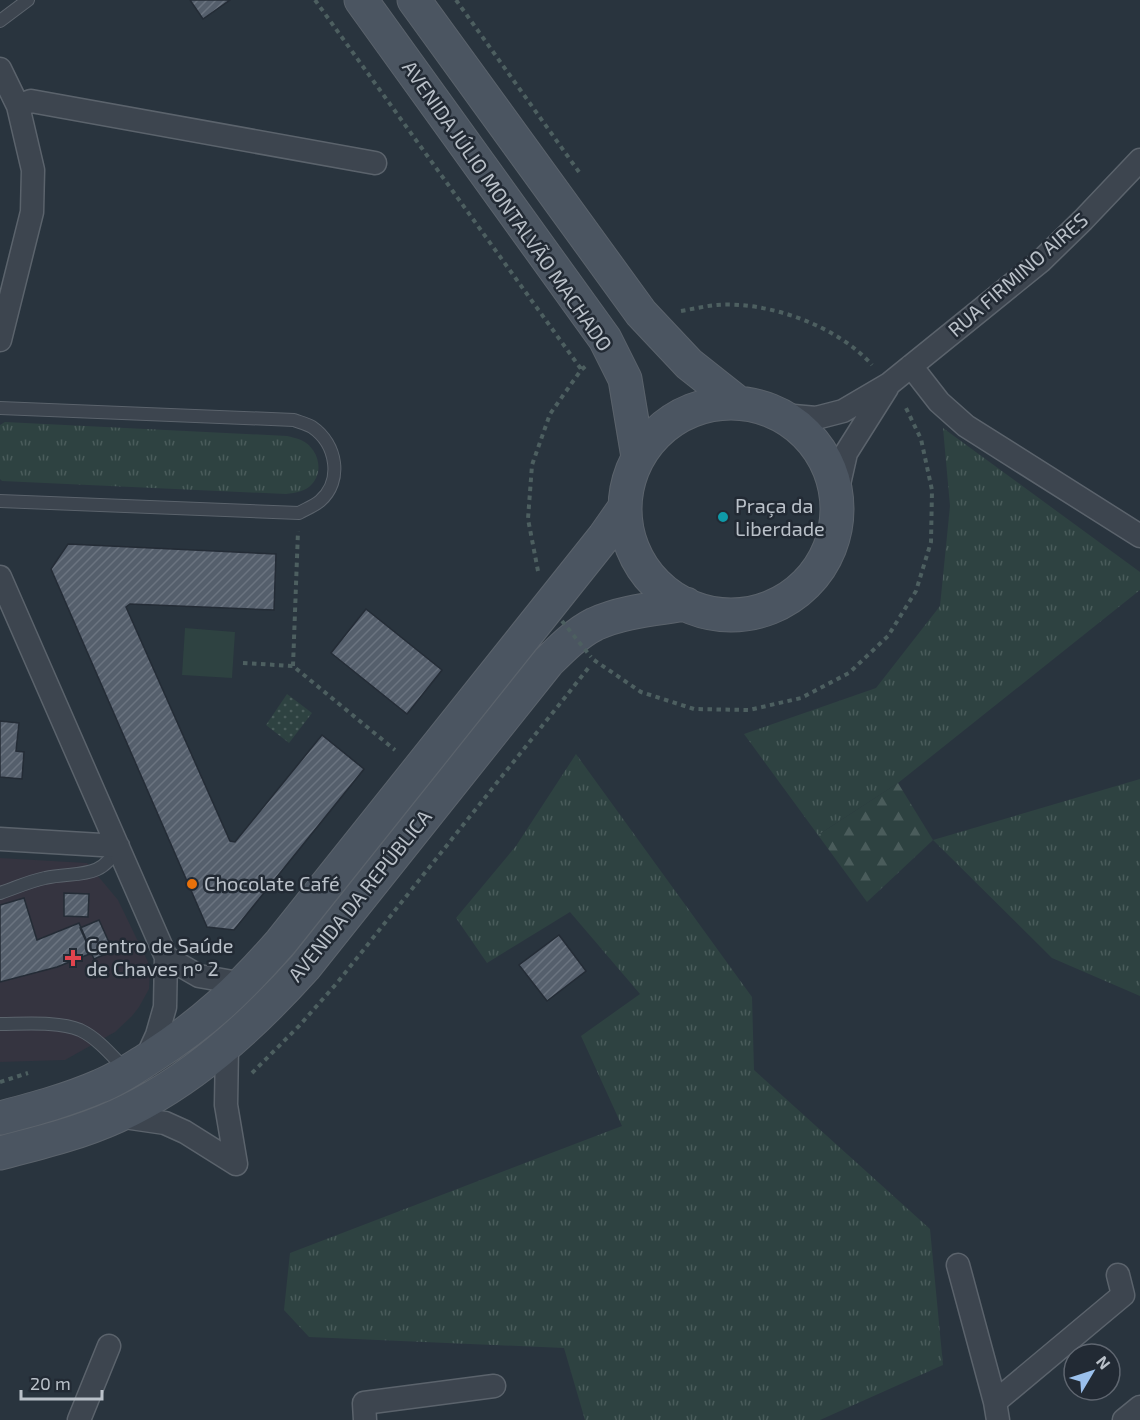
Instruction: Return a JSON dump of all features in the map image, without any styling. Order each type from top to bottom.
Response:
[{"type":"street","name":"AVENIDA JÚLIO MONTALVÃO MACHADO","points":[[361,0],[605,339],[625,379],[638,457]]},
{"type":"street","points":[[414,0],[641,314],[689,364],[737,402]]},
{"type":"street","points":[[0,69],[18,106],[33,170],[32,212],[0,340]]},
{"type":"street","points":[[18,106],[31,101],[375,163]]},
{"type":"street","name":"RUA FIRMINO AIRES","points":[[889,384],[1041,261],[1140,160]]},
{"type":"street","points":[[911,366],[939,402],[966,426],[1140,536]]},
{"type":"street","points":[[782,415],[816,418],[843,411],[889,384]]},
{"type":"street","points":[[837,493],[827,462],[808,435],[782,415],[760,406],[737,402],[707,405],[680,415],[656,433],[638,457],[629,482],[625,507],[629,537],[641,565],[661,588],[686,604],[717,614],[750,613],[780,603],[807,584],[826,557],[837,526],[837,493],[846,453],[889,384]]},
{"type":"street","name":"AVENIDA DA REPÚBLICA","points":[[0,1118],[40,1108],[101,1086],[136,1066],[209,1016],[244,984],[281,942],[604,537],[625,507]]},
{"type":"street","points":[[0,577],[166,957],[165,1006],[157,1035],[136,1066]]},
{"type":"street","name":"AVENIDA DA REPÚBLICA","points":[[0,1153],[51,1140],[117,1116],[174,1084],[227,1046],[269,1007],[305,967],[548,662],[566,645],[595,624],[629,613],[686,604]]},
{"type":"street","points":[[0,839],[118,846]]},
{"type":"street","points":[[166,957],[199,976],[244,984]]},
{"type":"street","points":[[117,1116],[165,1124],[185,1132],[236,1164],[226,1105],[227,1046]]},
{"type":"street","points":[[958,1265],[996,1411],[1123,1295],[1118,1275]]},
{"type":"street","points":[[79,1420],[109,1346]]},
{"type":"street","points":[[365,1420],[364,1403],[494,1386]]},
{"type":"street","points":[[1124,1420],[1140,1407]]},
{"type":"lane","points":[[0,21],[28,0]]},
{"type":"lane","points":[[0,408],[294,420],[312,428],[327,443],[336,467],[330,489],[319,503],[299,513],[0,501]]},
{"type":"lane","points":[[0,893],[44,878],[96,870],[109,862],[118,846]]},
{"type":"lane","points":[[0,1023],[62,1026],[80,1030],[136,1066]]},
{"type":"path","points":[[315,0],[581,370]]},
{"type":"path","points":[[456,0],[584,178]]},
{"type":"path","points":[[562,621],[591,657],[641,692],[694,708],[749,710],[759,708],[801,698],[849,673],[888,636],[894,627],[916,591],[931,542],[933,490],[921,439],[905,406],[863,354]]},
{"type":"path","points":[[293,666],[299,513]]},
{"type":"path","points":[[243,663],[293,666],[418,770]]},
{"type":"path","points":[[0,1082],[28,1074]]},
{"type":"shaded area","name":"Centro de Saúde de Chaves nº 2","points":[[0,858],[87,863],[118,900],[148,962],[149,989],[132,1016],[115,1032],[65,1060],[0,1062]]},
{"type":"green space","points":[[5,422],[287,436],[307,443],[315,453],[318,472],[312,484],[307,488],[286,494],[2,481],[0,479],[0,425]]},
{"type":"green space","points":[[943,428],[1140,572],[1140,590],[898,783],[818,835],[744,734],[876,688],[940,606],[950,506]]},
{"type":"green space","points":[[185,628],[235,632],[232,678],[182,675]]},
{"type":"green space","points":[[287,694],[312,713],[289,743],[266,725]]},
{"type":"green space","points":[[576,754],[752,997],[754,1070],[930,1229],[943,1365],[820,1420],[585,1420],[564,1348],[309,1337],[284,1310],[290,1253],[622,1126],[581,1036],[640,994],[570,912],[487,963],[456,918],[516,846]]},
{"type":"green space","points":[[1140,779],[1140,996],[1052,958],[933,840]]},
{"type":"green space","points":[[898,783],[933,840],[867,902],[818,835]]},
{"type":"building","points":[[190,0],[230,0],[203,19]]},
{"type":"building","points":[[68,544],[276,554],[274,610],[130,604],[126,607],[230,841],[235,842],[322,735],[364,769],[234,930],[207,927],[51,569]]},
{"type":"building","points":[[366,609],[442,670],[407,714],[331,653]]},
{"type":"building","points":[[0,721],[19,723],[16,751],[24,752],[22,779],[0,777]]},
{"type":"building","points":[[64,893],[89,894],[88,917],[64,916]]},
{"type":"building","points":[[24,898],[37,940],[79,923],[92,953],[57,967],[0,982],[0,905]]},
{"type":"building","points":[[99,920],[113,951],[94,959],[80,928]]},
{"type":"building","points":[[559,935],[586,971],[547,1001],[519,965]]},
{"type":"place","name":"Praça da Liberdade","points":[[723,517]]},
{"type":"place","name":"Chocolate Café","points":[[192,884]]},
{"type":"place","name":"Centro de Saúde de Chaves nº 2","points":[[73,958]]}]
